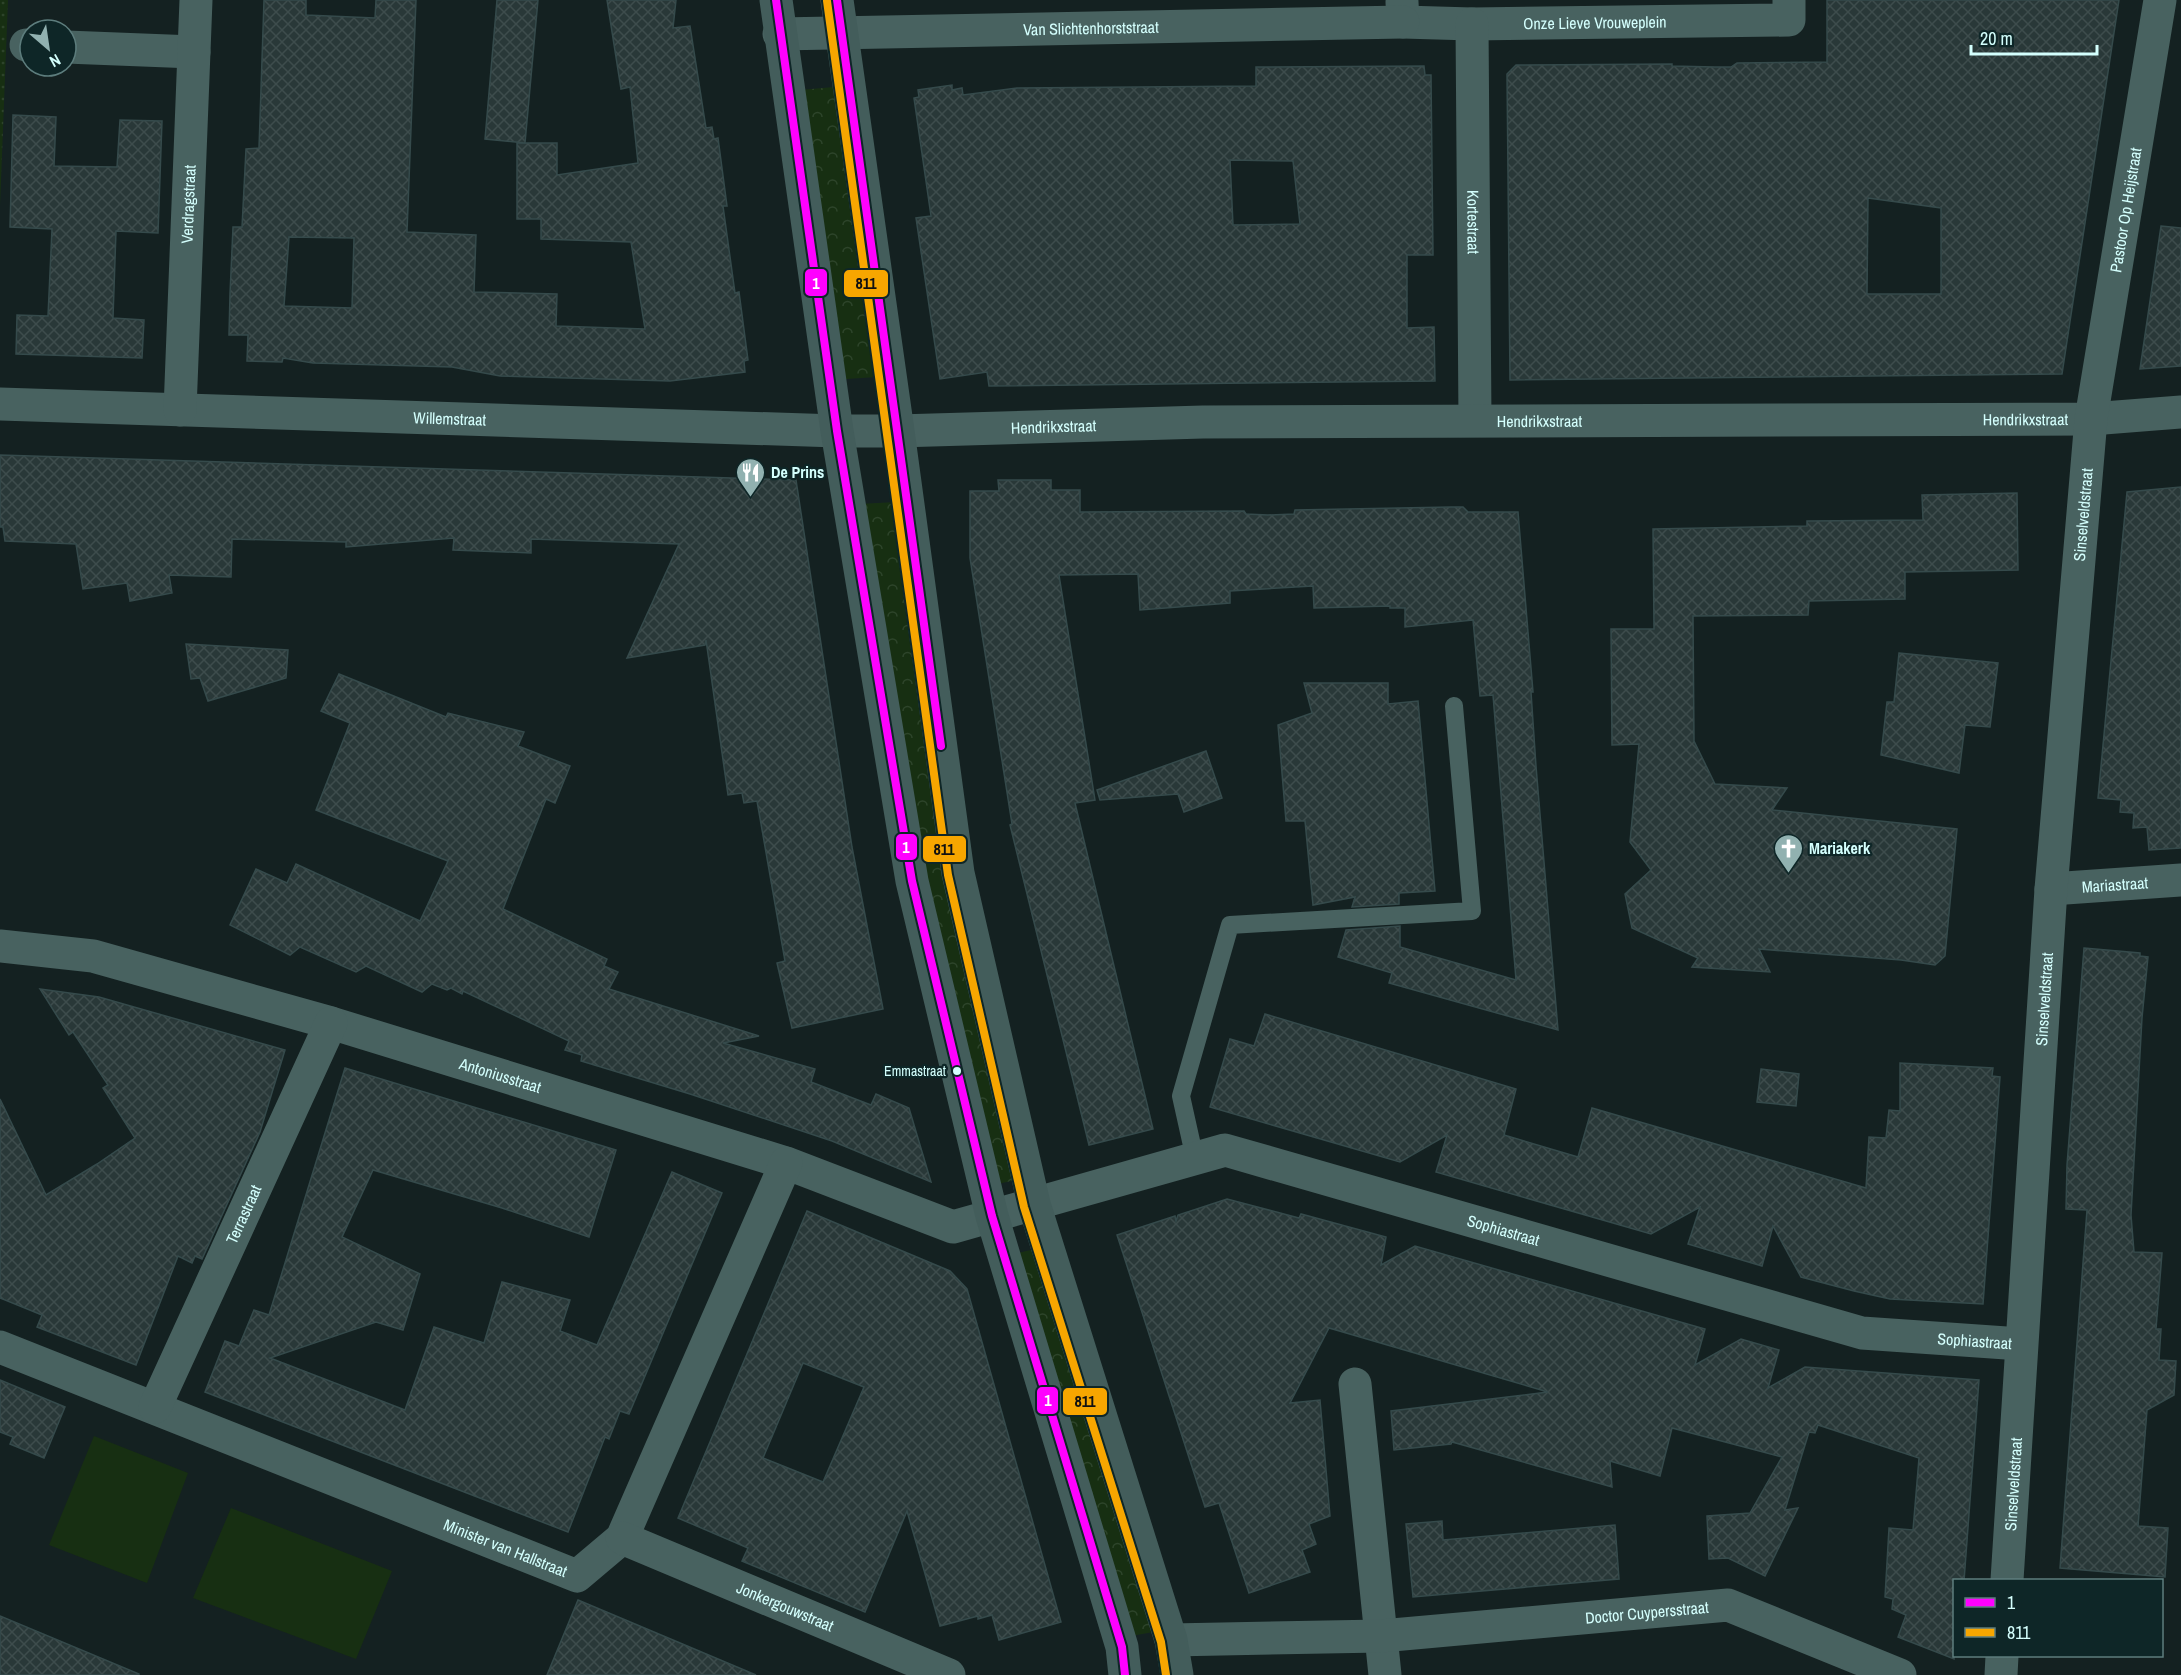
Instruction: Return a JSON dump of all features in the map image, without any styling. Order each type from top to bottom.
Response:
[{"type":"street","name":"Verdragstraat","points":[[180,410],[196,0]]},
{"type":"street","points":[[776,0],[837,431],[912,881],[992,1216],[1124,1661]]},
{"type":"street","points":[[837,0],[958,873],[1034,1204],[1171,1640],[1177,1675]]},
{"type":"street","name":"Onze Lieve Vrouweplein","points":[[1402,11],[1472,24],[1789,20],[1789,0]]},
{"type":"street","name":"Pastoor Op Heijstraat","points":[[2091,419],[2160,0]]},
{"type":"street","name":"Van Slichtenhorststraat","points":[[779,34],[1402,11]]},
{"type":"street","name":"Kortestraat","points":[[1472,24],[1475,420]]},
{"type":"street","points":[[78,47],[194,52]]},
{"type":"street","name":"Willemstraat","points":[[0,405],[898,431]]},
{"type":"street","name":"Hendrikxstraat","points":[[898,431],[1203,422],[2091,419],[2181,412]]},
{"type":"street","name":"Sinselveldstraat","points":[[2007,1579],[2051,889],[2091,419]]},
{"type":"street","name":"Mariastraat","points":[[2051,889],[2181,880]]},
{"type":"street","name":"Antoniusstraat","points":[[0,946],[93,956],[331,1023],[786,1163],[953,1227],[992,1216]]},
{"type":"street","name":"Terrastraat","points":[[155,1407],[331,1023]]},
{"type":"street","name":"Sophiastraat","points":[[992,1216],[1225,1150],[1862,1333],[2021,1344]]},
{"type":"street","name":"Minister van Hallstraat","points":[[0,1347],[577,1576],[622,1538],[786,1163]]},
{"type":"street","points":[[1355,1384],[1385,1675]]},
{"type":"street","name":"Jonkergouwstraat","points":[[622,1538],[949,1675]]},
{"type":"street","name":"Doctor Cuypersstraat","points":[[1124,1661],[1171,1640],[1381,1636],[1728,1605],[1900,1675]]},
{"type":"street","points":[[2001,1675],[2002,1657]]},
{"type":"lane","points":[[1195,1159],[1180,1095],[1230,925],[1472,911],[1454,706]]},
{"type":"green space","points":[[0,0],[8,0],[0,206]]},
{"type":"green space","points":[[834,87],[877,377],[846,379],[800,90]]},
{"type":"green space","points":[[896,502],[1021,1179],[997,1184],[922,879],[859,504]]},
{"type":"green space","points":[[1039,1248],[1159,1631],[1131,1636],[1018,1253]]},
{"type":"green space","points":[[94,1436],[188,1473],[147,1583],[49,1545]]},
{"type":"green space","points":[[231,1508],[392,1571],[356,1659],[193,1598]]},
{"type":"building","points":[[264,0],[306,0],[306,15],[375,18],[376,0],[416,0],[407,232],[476,235],[474,292],[557,294],[556,326],[645,329],[631,242],[541,239],[541,219],[517,219],[517,143],[557,143],[557,175],[638,163],[630,87],[621,89],[607,0],[676,0],[673,28],[690,26],[706,128],[712,127],[714,139],[718,138],[727,206],[723,206],[735,293],[739,292],[748,360],[744,361],[745,372],[670,381],[500,376],[452,367],[313,363],[283,358],[282,362],[247,361],[248,335],[229,335],[233,227],[242,227],[246,149],[259,148]],"holes":[[[289,237],[354,238],[352,308],[284,306]]]},
{"type":"building","points":[[497,0],[538,0],[525,143],[485,139]]},
{"type":"building","points":[[1827,0],[2119,0],[2062,374],[1510,380],[1507,74],[1516,65],[1672,64],[1672,66],[1731,67],[1737,63],[1827,62]],"holes":[[[1868,198],[1941,208],[1941,294],[1867,294]]]},
{"type":"building","points":[[1424,66],[1425,75],[1431,75],[1433,255],[1407,255],[1407,328],[1434,327],[1435,381],[989,386],[987,372],[940,379],[916,218],[931,216],[914,98],[919,97],[918,90],[952,85],[952,90],[962,88],[963,95],[1017,88],[1256,86],[1256,67]],"holes":[[[1230,160],[1293,161],[1300,224],[1233,225]]]},
{"type":"building","points":[[13,115],[56,117],[54,166],[117,167],[120,120],[162,121],[158,233],[116,231],[113,318],[144,320],[142,358],[16,354],[17,315],[48,316],[52,229],[10,227]]},
{"type":"building","points":[[2161,226],[2181,228],[2181,366],[2140,369]]},
{"type":"building","points":[[0,455],[796,480],[852,847],[883,1009],[792,1028],[777,963],[785,961],[757,801],[744,803],[742,793],[728,795],[706,640],[705,645],[627,658],[679,544],[531,539],[531,553],[453,550],[454,538],[346,547],[346,542],[232,539],[231,577],[169,575],[172,593],[130,601],[127,583],[83,589],[76,544],[5,541],[3,527],[0,527]]},
{"type":"building","points":[[998,480],[1051,480],[1051,490],[1080,490],[1080,512],[1244,511],[1246,514],[1268,515],[1294,514],[1295,510],[1463,507],[1468,512],[1518,512],[1558,1030],[1389,983],[1392,973],[1338,957],[1346,930],[1400,926],[1400,947],[1516,980],[1493,695],[1480,696],[1473,620],[1405,627],[1405,608],[1390,608],[1390,606],[1314,608],[1313,586],[1230,591],[1230,603],[1140,610],[1138,574],[1059,575],[1095,800],[1075,803],[1153,1129],[1089,1145],[1010,825],[1012,824],[970,558],[970,491],[999,491]]},
{"type":"building","points":[[2181,487],[2181,848],[2149,850],[2147,827],[2133,828],[2134,813],[2120,812],[2121,800],[2098,798],[2127,492]]},
{"type":"building","points":[[2017,493],[2018,570],[1905,572],[1905,599],[1809,601],[1808,615],[1693,616],[1694,741],[1715,784],[1787,788],[1772,810],[1957,829],[1945,956],[1935,965],[1901,960],[1759,949],[1770,972],[1692,967],[1698,958],[1632,928],[1625,894],[1651,870],[1630,842],[1639,744],[1612,745],[1611,629],[1654,629],[1653,529],[1807,526],[1807,521],[1923,520],[1922,495]]},
{"type":"building","points":[[186,644],[288,650],[286,678],[208,701],[200,678],[191,679]]},
{"type":"building","points":[[1899,653],[1998,663],[1990,727],[1965,725],[1959,773],[1881,755],[1887,702],[1894,702]]},
{"type":"building","points":[[339,674],[446,717],[448,713],[524,732],[518,746],[570,766],[555,803],[546,799],[503,909],[607,959],[604,966],[618,972],[609,989],[759,1036],[723,1043],[815,1069],[811,1082],[871,1105],[876,1094],[909,1108],[931,1182],[832,1141],[581,1061],[582,1055],[565,1050],[569,1041],[463,991],[462,994],[451,988],[447,990],[432,984],[422,992],[366,966],[356,972],[300,947],[290,955],[230,925],[256,869],[287,883],[296,864],[420,921],[448,861],[316,810],[350,723],[321,711]]},
{"type":"building","points":[[1304,683],[1388,683],[1388,704],[1418,701],[1435,891],[1399,893],[1399,904],[1352,907],[1355,897],[1313,905],[1305,821],[1286,821],[1278,725],[1312,713]]},
{"type":"building","points":[[1206,751],[1222,798],[1184,812],[1178,794],[1100,800],[1097,790]]},
{"type":"building","points":[[2084,948],[2140,953],[2140,956],[2148,957],[2142,1018],[2131,1215],[2134,1252],[2162,1253],[2156,1329],[2161,1329],[2159,1360],[2176,1361],[2174,1395],[2147,1410],[2138,1526],[2168,1528],[2165,1577],[2060,1568],[2087,1210],[2066,1209],[2067,1165]]},
{"type":"building","points":[[40,989],[99,997],[285,1050],[260,1132],[202,1259],[195,1256],[192,1263],[178,1256],[136,1365],[37,1327],[42,1315],[0,1298],[0,1099],[46,1195],[135,1138],[103,1088],[108,1085],[73,1032],[69,1035]]},
{"type":"building","points":[[1265,1014],[1516,1089],[1504,1135],[1578,1157],[1592,1108],[1866,1188],[1869,1137],[1886,1138],[1889,1110],[1900,1111],[1900,1063],[1993,1068],[1992,1076],[2000,1077],[1983,1304],[1890,1299],[1801,1277],[1773,1226],[1762,1266],[1688,1244],[1700,1207],[1651,1234],[1436,1172],[1447,1135],[1400,1162],[1210,1107],[1230,1039],[1254,1046]]},
{"type":"building","points":[[345,1068],[616,1150],[589,1237],[502,1208],[373,1170],[342,1237],[420,1274],[403,1330],[376,1322],[270,1358],[405,1410],[434,1327],[484,1343],[502,1282],[570,1300],[560,1331],[597,1345],[672,1172],[722,1193],[629,1414],[620,1411],[609,1439],[605,1437],[568,1532],[205,1392],[225,1341],[239,1346],[254,1310],[269,1315]]},
{"type":"building","points":[[1761,1069],[1799,1074],[1796,1106],[1757,1102]]},
{"type":"building","points":[[1227,1199],[1299,1218],[1301,1214],[1386,1237],[1381,1265],[1415,1246],[1705,1329],[1695,1365],[1741,1339],[1779,1350],[1768,1388],[1805,1367],[1979,1380],[1964,1579],[1953,1579],[1954,1659],[1898,1637],[1906,1615],[1892,1609],[1893,1599],[1885,1597],[1889,1528],[1913,1530],[1919,1458],[1818,1425],[1815,1433],[1809,1432],[1785,1510],[1798,1508],[1765,1576],[1728,1558],[1709,1559],[1707,1516],[1750,1513],[1782,1457],[1672,1428],[1660,1476],[1610,1461],[1612,1487],[1452,1442],[1451,1444],[1394,1450],[1391,1411],[1548,1392],[1329,1328],[1290,1403],[1320,1400],[1330,1516],[1309,1524],[1316,1544],[1302,1550],[1310,1572],[1249,1593],[1219,1503],[1205,1507],[1117,1235],[1175,1216],[1176,1221],[1178,1215]]},
{"type":"building","points":[[807,1211],[950,1271],[967,1289],[1061,1622],[999,1640],[992,1615],[978,1619],[978,1616],[940,1626],[907,1511],[865,1612],[742,1561],[748,1548],[678,1518]],"holes":[[[803,1363],[864,1387],[823,1482],[763,1458]]]},
{"type":"building","points":[[0,1380],[65,1407],[44,1458],[10,1444],[13,1437],[0,1432]]},
{"type":"building","points":[[1442,1521],[1443,1540],[1615,1525],[1619,1579],[1413,1597],[1406,1524]]},
{"type":"building","points":[[578,1600],[673,1640],[756,1675],[547,1675]]},
{"type":"building","points":[[0,1616],[139,1674],[139,1675],[0,1675]]},
{"type":"transit line","name":"1","points":[[776,0],[837,431],[912,881],[992,1216],[1122,1647],[1125,1675]]},
{"type":"transit line","name":"1","points":[[837,0],[941,746]]},
{"type":"transit line","name":"811","points":[[827,1],[948,875],[1024,1207],[1161,1642],[1166,1675]]},
{"type":"place","name":"De Prins","points":[[750,498]]},
{"type":"place","name":"Mariakerk","points":[[1788,874]]},
{"type":"place","name":"Emmastraat","points":[[957,1071]]}]
